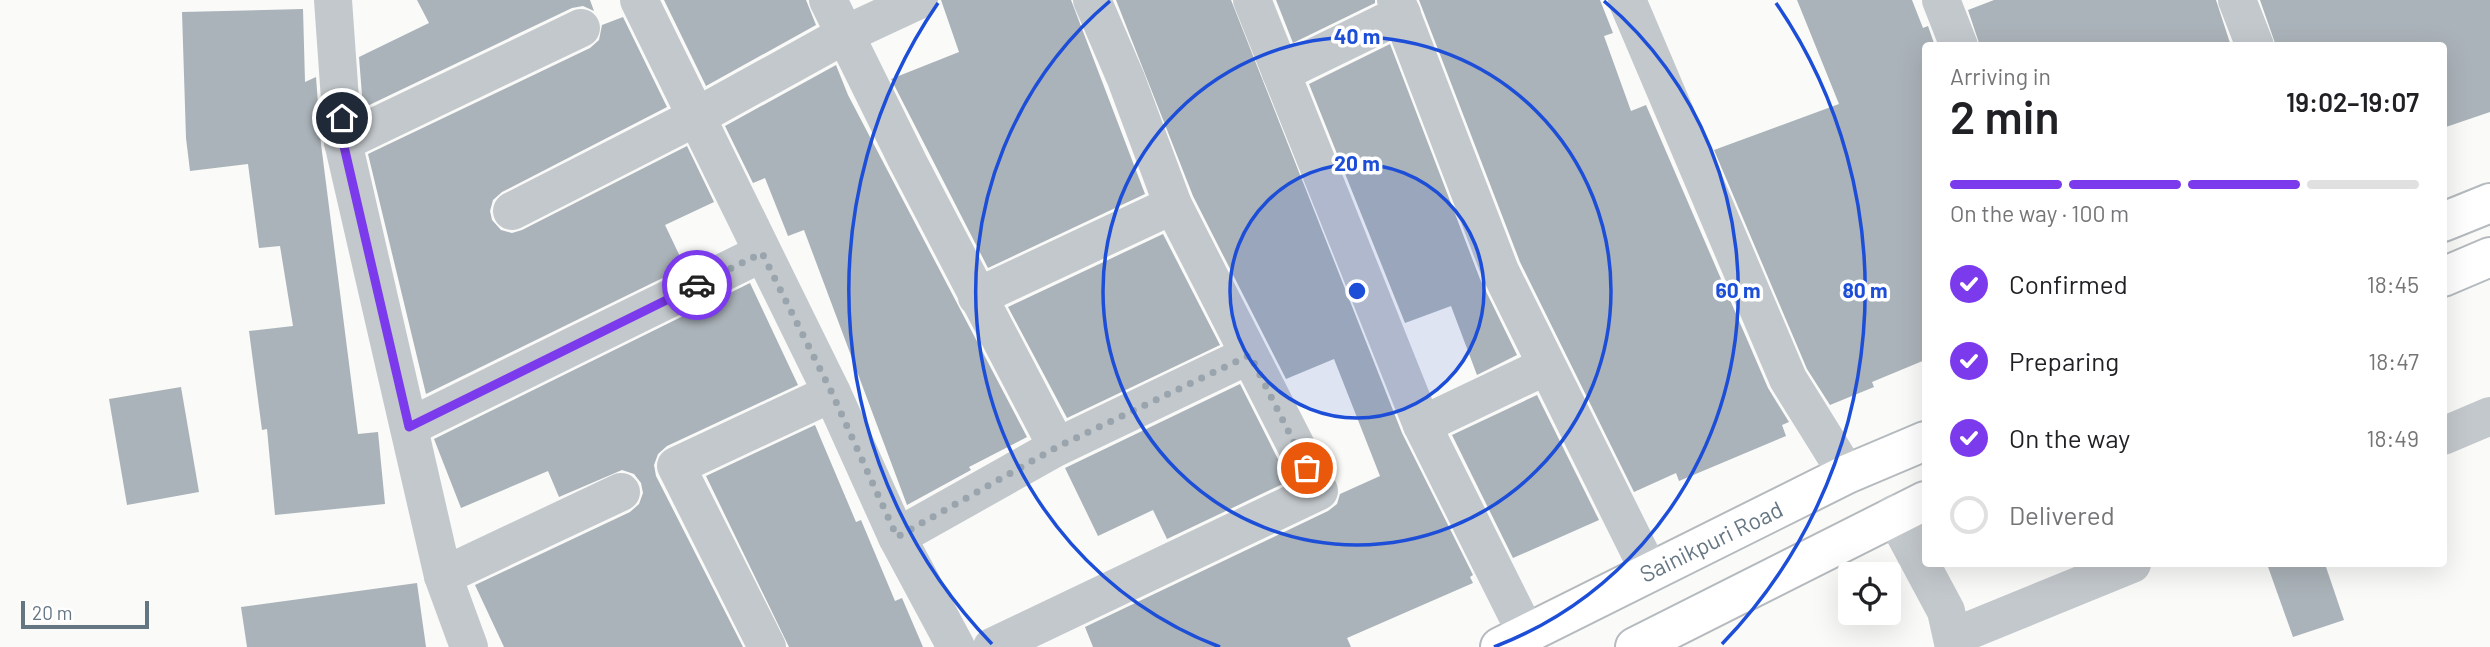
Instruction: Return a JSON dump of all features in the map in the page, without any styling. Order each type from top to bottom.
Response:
[{"type":"main road","points":[[2447,220],[2490,203]]},
{"type":"main road","points":[[2447,275],[2490,257]]},
{"type":"main road","name":"Sainikpuri Road","points":[[1513,640],[1847,474],[1922,441]]},
{"type":"main road","points":[[1635,647],[1910,507]]},
{"type":"street","points":[[332,0],[343,142],[443,576],[469,647]]},
{"type":"street","points":[[639,0],[694,118],[832,393],[897,537],[956,647]]},
{"type":"street","points":[[828,0],[977,297],[1057,447]]},
{"type":"street","points":[[512,211],[694,118],[846,34],[919,0]]},
{"type":"street","points":[[992,647],[1319,491],[1173,205],[1126,79],[1092,0]]},
{"type":"street","points":[[1252,0],[1422,425],[1513,640]]},
{"type":"street","points":[[1628,0],[1788,379],[1847,474]]},
{"type":"street","points":[[1941,0],[1957,42]]},
{"type":"street","points":[[2236,0],[2253,42]]},
{"type":"street","points":[[1281,73],[1399,7],[1500,271],[1649,571]]},
{"type":"street","points":[[343,142],[580,28]]},
{"type":"street","points":[[977,297],[1173,205]]},
{"type":"street","points":[[409,427],[762,253]]},
{"type":"street","points":[[897,537],[1057,447],[1250,355]]},
{"type":"street","points":[[1422,425],[1546,366]]},
{"type":"street","points":[[767,647],[676,466],[832,393]]},
{"type":"street","points":[[2447,434],[2490,416]]},
{"type":"street","points":[[443,576],[621,492]]},
{"type":"street","points":[[1910,507],[1922,542]]},
{"type":"street","points":[[1931,567],[1954,642],[2125,567]]},
{"type":"building","points":[[417,0],[590,0],[594,11],[583,6],[572,8],[363,108],[359,57],[429,23]]},
{"type":"building","points":[[664,0],[806,0],[816,25],[706,86]]},
{"type":"building","points":[[941,0],[1071,0],[1145,194],[988,268],[891,79],[959,52]]},
{"type":"building","points":[[1116,0],[1231,0],[1402,433],[1473,575],[1470,577],[1473,583],[1347,638],[1351,647],[1093,647],[1085,627],[1328,511],[1337,504],[1340,494],[1380,476],[1334,359],[1286,379],[1193,196]]},
{"type":"building","points":[[1276,0],[1375,0],[1375,3],[1293,43]]},
{"type":"building","points":[[1419,0],[1600,0],[1613,33],[1604,36],[1631,111],[1646,105],[1768,388],[1789,422],[1782,425],[1786,436],[1679,481],[1676,473],[1634,492],[1520,262]]},
{"type":"building","points":[[1797,0],[1912,0],[1923,28],[1928,26],[1934,42],[1922,42],[1922,361],[1872,382],[1874,387],[1830,405],[1807,369],[1714,150],[1839,104]]},
{"type":"building","points":[[1994,0],[2216,0],[2230,42],[1979,42],[1968,10]]},
{"type":"building","points":[[2260,0],[2490,0],[2490,112],[2447,127],[2447,42],[2275,42]]},
{"type":"building","points":[[303,9],[305,82],[316,77],[321,144],[358,434],[378,432],[385,504],[275,515],[267,429],[262,430],[249,331],[293,326],[280,246],[259,248],[248,164],[190,171],[186,138],[182,12]]},
{"type":"building","points":[[623,17],[667,107],[502,192],[493,200],[490,211],[492,220],[501,230],[512,233],[522,230],[687,146],[714,202],[665,225],[685,267],[426,394],[368,154],[590,48],[599,40],[602,25]]},
{"type":"building","points":[[1390,44],[1480,279],[1517,355],[1477,375],[1451,306],[1405,323],[1309,84]]},
{"type":"building","points":[[836,65],[848,95],[1027,437],[969,467],[971,470],[907,505],[804,230],[788,236],[765,178],[753,183],[725,126]]},
{"type":"building","points":[[1163,234],[1220,345],[1067,418],[1008,307]]},
{"type":"building","points":[[750,283],[798,385],[667,446],[658,454],[654,465],[656,476],[743,647],[504,647],[475,585],[630,512],[639,504],[643,493],[641,483],[634,474],[622,470],[559,497],[548,471],[461,508],[434,439]]},
{"type":"building","points":[[1240,384],[1289,481],[1167,539],[1153,510],[1098,536],[1065,468]]},
{"type":"building","points":[[181,387],[199,492],[127,505],[109,399]]},
{"type":"building","points":[[1537,395],[1599,520],[1513,558],[1452,435]]},
{"type":"building","points":[[815,425],[856,522],[861,520],[895,601],[902,598],[923,647],[789,647],[706,476]]},
{"type":"building","points":[[2268,567],[2326,567],[2344,620],[2293,637]]},
{"type":"building","points":[[417,583],[426,647],[247,647],[241,607]]},
{"type":"way so far","points":[[697,285],[762,253],[832,393],[897,537],[1057,447],[1250,355],[1307,468]]},
{"type":"route","points":[[342,118],[343,142],[409,427],[697,285]]}]
